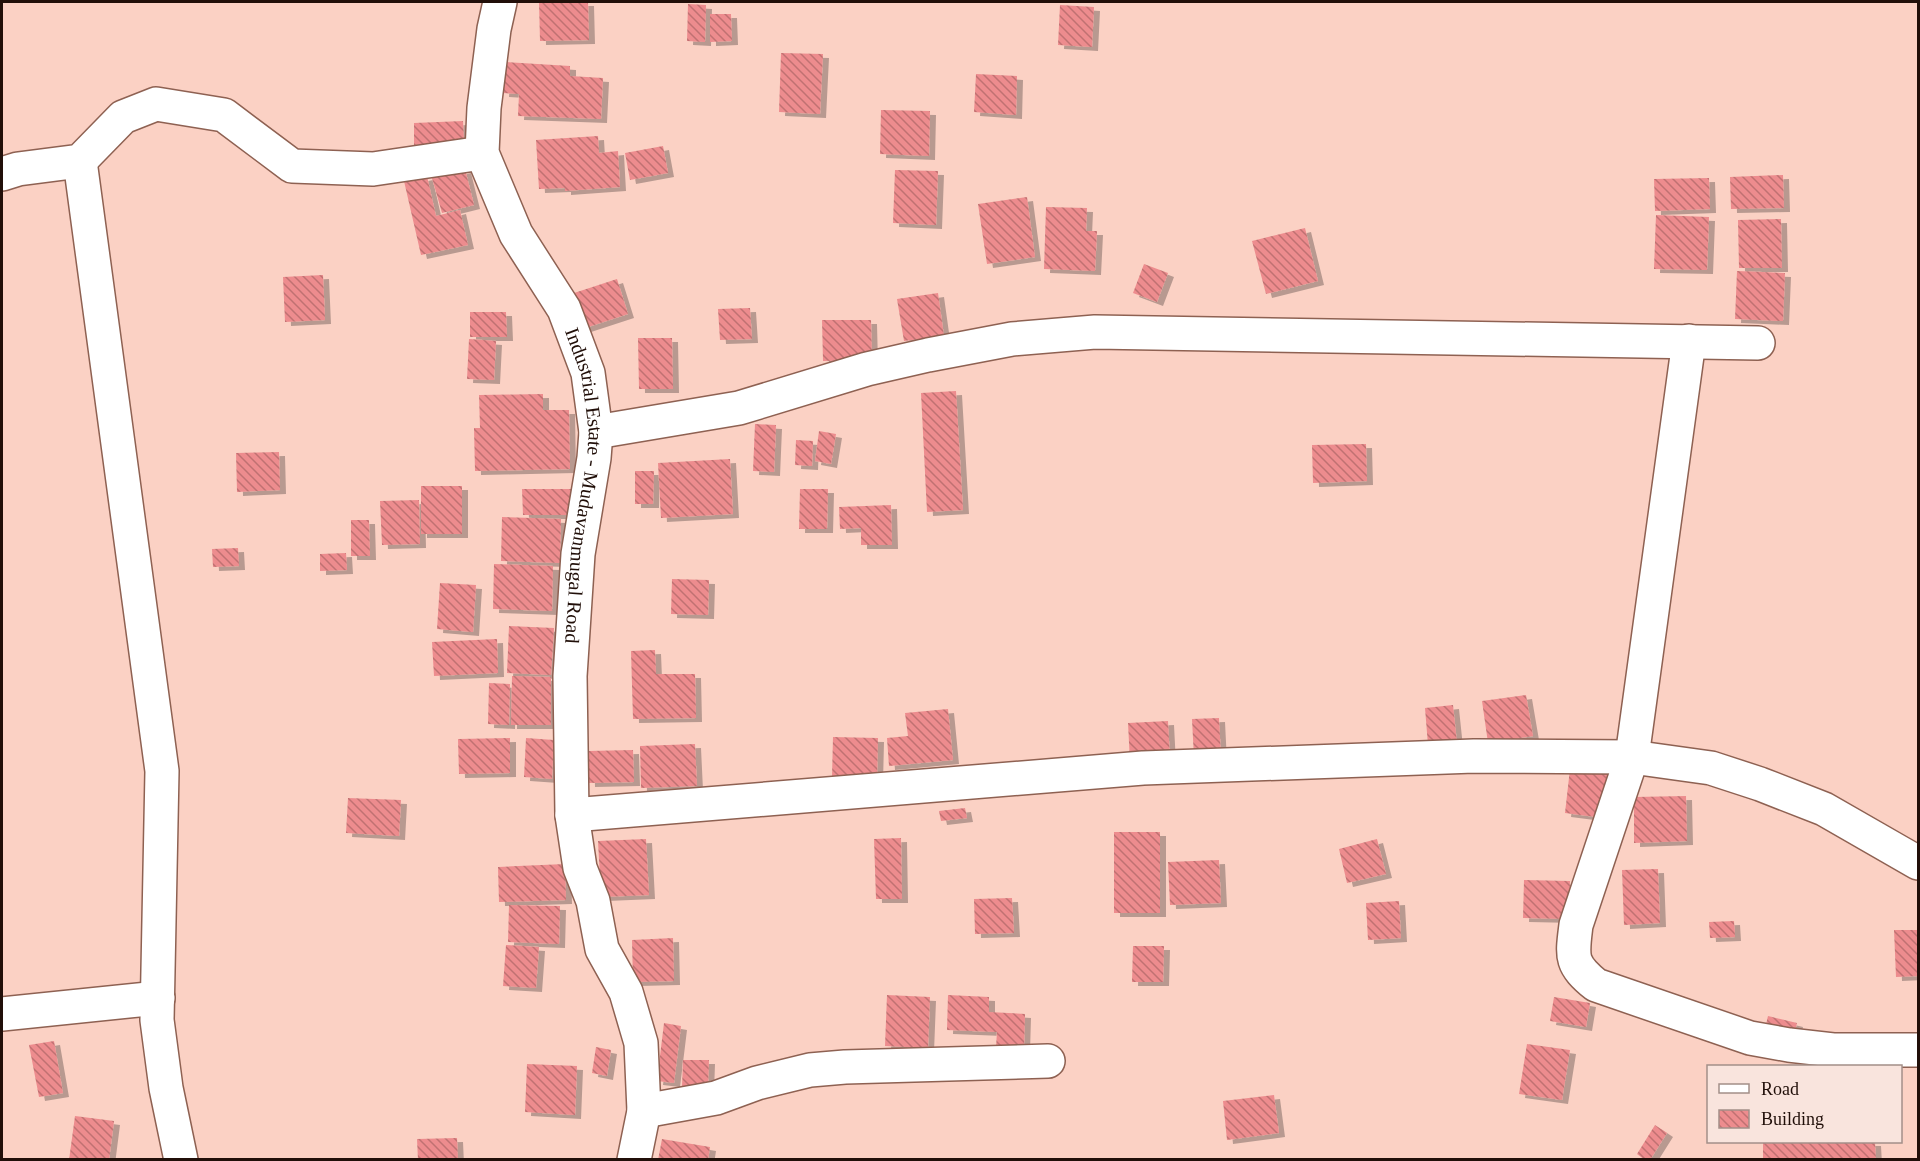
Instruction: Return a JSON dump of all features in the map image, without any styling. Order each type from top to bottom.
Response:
[{"type":"street","name":"Industrial Estate - Mudavanmugal Road","points":[[500,2],[494,28],[484,108],[482,153],[516,234],[564,309],[588,373],[596,432],[594,458],[578,554],[570,676],[572,815],[580,868],[593,902],[602,949],[626,992],[642,1043],[644,1111],[634,1160]]},
{"type":"street","points":[[2,174],[18,169],[80,161],[123,117],[156,104],[224,115],[292,166],[373,169],[482,153]]},
{"type":"street","points":[[80,161],[162,771],[157,1020],[166,1088],[180,1160]]},
{"type":"street","points":[[596,432],[739,408],[867,369],[928,355],[1012,339],[1095,332],[1758,343]]},
{"type":"street","points":[[1689,341],[1632,757],[1576,926],[1573,950],[1578,970],[1596,985],[1750,1038],[1833,1050],[1918,1050]]},
{"type":"street","points":[[572,815],[1143,768],[1474,756],[1632,757],[1711,768],[1760,784],[1824,809],[1918,863]]},
{"type":"street","points":[[2,1014],[158,998]]},
{"type":"street","points":[[644,1111],[716,1098],[757,1083],[810,1070],[845,1067],[1048,1062]]},
{"type":"building","points":[[539,2],[588,2],[589,40],[540,41]]},
{"type":"building","points":[[688,4],[706,5],[705,42],[687,41]]},
{"type":"building","points":[[1060,5],[1094,7],[1092,47],[1058,45]]},
{"type":"building","points":[[710,14],[731,14],[732,41],[710,42]]},
{"type":"building","points":[[781,53],[823,54],[820,114],[779,112]]},
{"type":"building","points":[[505,62],[570,66],[570,76],[603,78],[601,119],[518,116],[519,94],[503,93]]},
{"type":"building","points":[[976,74],[1017,76],[1016,115],[974,112]]},
{"type":"building","points":[[881,110],[930,111],[929,156],[880,154]]},
{"type":"building","points":[[463,121],[464,143],[414,145],[414,123]]},
{"type":"building","points":[[598,136],[599,153],[618,151],[620,187],[565,191],[565,188],[539,189],[536,140]]},
{"type":"building","points":[[663,146],[668,173],[630,180],[625,153]]},
{"type":"building","points":[[465,169],[474,205],[442,213],[432,178]]},
{"type":"building","points":[[895,170],[938,171],[936,225],[893,223]]},
{"type":"building","points":[[1783,175],[1784,208],[1731,209],[1730,177]]},
{"type":"building","points":[[427,176],[436,216],[460,210],[468,245],[421,255],[404,181]]},
{"type":"building","points":[[1709,178],[1710,209],[1655,211],[1654,179]]},
{"type":"building","points":[[1027,197],[1035,257],[987,264],[978,204]]},
{"type":"building","points":[[1046,207],[1087,208],[1086,231],[1097,231],[1095,271],[1044,269]]},
{"type":"building","points":[[1656,215],[1709,217],[1707,270],[1654,269]]},
{"type":"building","points":[[1781,219],[1782,268],[1739,268],[1738,220]]},
{"type":"building","points":[[1305,228],[1318,281],[1266,294],[1252,241]]},
{"type":"building","points":[[1144,264],[1168,273],[1157,302],[1133,293]]},
{"type":"building","points":[[1737,271],[1785,273],[1783,321],[1735,319]]},
{"type":"building","points":[[323,275],[325,320],[285,322],[283,277]]},
{"type":"building","points":[[617,279],[628,314],[582,329],[571,294]]},
{"type":"building","points":[[938,293],[944,336],[904,341],[897,299]]},
{"type":"building","points":[[750,308],[752,339],[720,340],[718,309]]},
{"type":"building","points":[[470,312],[506,312],[507,337],[470,337]]},
{"type":"building","points":[[822,320],[871,320],[872,360],[823,361]]},
{"type":"building","points":[[638,338],[672,338],[673,389],[639,389]]},
{"type":"building","points":[[469,339],[496,341],[494,380],[467,379]]},
{"type":"building","points":[[956,391],[963,510],[927,512],[921,393]]},
{"type":"building","points":[[543,394],[543,410],[569,410],[570,469],[475,471],[474,428],[480,428],[479,395]]},
{"type":"building","points":[[755,424],[776,425],[774,472],[753,471]]},
{"type":"building","points":[[819,431],[836,434],[831,464],[815,461]]},
{"type":"building","points":[[796,440],[813,441],[812,466],[795,465]]},
{"type":"building","points":[[1366,444],[1367,481],[1313,483],[1312,445]]},
{"type":"building","points":[[279,452],[280,490],[237,492],[236,453]]},
{"type":"building","points":[[730,459],[733,514],[661,518],[658,463]]},
{"type":"building","points":[[635,471],[654,471],[653,504],[635,504]]},
{"type":"building","points":[[421,486],[462,486],[462,534],[421,534]]},
{"type":"building","points":[[522,489],[572,489],[572,515],[523,515]]},
{"type":"building","points":[[800,489],[828,489],[827,529],[799,529]]},
{"type":"building","points":[[419,500],[420,544],[382,545],[380,501]]},
{"type":"building","points":[[891,505],[892,545],[861,545],[861,528],[840,529],[839,507]]},
{"type":"building","points":[[502,517],[561,519],[560,563],[501,561]]},
{"type":"building","points":[[351,520],[369,520],[370,556],[351,556]]},
{"type":"building","points":[[238,548],[239,566],[213,567],[212,549]]},
{"type":"building","points":[[346,553],[347,570],[320,571],[320,554]]},
{"type":"building","points":[[494,564],[553,566],[552,611],[493,609]]},
{"type":"building","points":[[672,579],[709,580],[708,615],[671,614]]},
{"type":"building","points":[[440,583],[476,585],[473,632],[437,629]]},
{"type":"building","points":[[509,626],[554,628],[551,675],[507,673]]},
{"type":"building","points":[[497,639],[498,673],[434,676],[432,642]]},
{"type":"building","points":[[655,650],[656,674],[695,674],[696,718],[633,719],[631,651]]},
{"type":"building","points":[[512,676],[551,677],[551,725],[511,725]]},
{"type":"building","points":[[489,683],[510,684],[509,725],[488,724]]},
{"type":"building","points":[[1526,695],[1533,736],[1488,743],[1482,701]]},
{"type":"building","points":[[1453,705],[1457,743],[1428,745],[1425,708]]},
{"type":"building","points":[[948,709],[953,760],[889,766],[887,738],[908,736],[905,713]]},
{"type":"building","points":[[1219,718],[1221,758],[1194,758],[1192,719]]},
{"type":"building","points":[[1168,721],[1170,760],[1130,762],[1128,723]]},
{"type":"building","points":[[833,737],[878,738],[877,779],[832,777]]},
{"type":"building","points":[[510,738],[510,773],[459,774],[458,739]]},
{"type":"building","points":[[526,738],[554,740],[552,779],[524,777]]},
{"type":"building","points":[[695,744],[697,786],[641,788],[640,746]]},
{"type":"building","points":[[633,750],[634,782],[589,783],[588,751]]},
{"type":"building","points":[[1570,769],[1610,773],[1604,818],[1565,813]]},
{"type":"building","points":[[1686,796],[1687,841],[1634,843],[1634,797]]},
{"type":"building","points":[[348,798],[401,800],[399,836],[346,833]]},
{"type":"building","points":[[965,808],[967,818],[941,821],[939,811]]},
{"type":"building","points":[[1114,832],[1160,832],[1160,913],[1114,913]]},
{"type":"building","points":[[901,838],[902,899],[876,899],[874,839]]},
{"type":"building","points":[[646,839],[649,895],[601,897],[598,841]]},
{"type":"building","points":[[1377,839],[1386,874],[1347,883],[1339,849]]},
{"type":"building","points":[[1219,860],[1221,903],[1170,905],[1168,862]]},
{"type":"building","points":[[565,864],[566,900],[499,902],[498,867]]},
{"type":"building","points":[[1658,869],[1660,923],[1624,925],[1622,870]]},
{"type":"building","points":[[1524,880],[1570,881],[1569,919],[1523,918]]},
{"type":"building","points":[[1012,898],[1014,933],[975,934],[974,899]]},
{"type":"building","points":[[1399,901],[1401,938],[1368,940],[1366,903]]},
{"type":"building","points":[[509,905],[560,906],[559,944],[508,942]]},
{"type":"building","points":[[1734,921],[1735,937],[1710,938],[1709,922]]},
{"type":"building","points":[[1894,930],[1918,930],[1918,976],[1896,977]]},
{"type":"building","points":[[673,938],[674,981],[633,982],[632,940]]},
{"type":"building","points":[[506,945],[539,947],[536,988],[503,986]]},
{"type":"building","points":[[1133,946],[1164,946],[1163,982],[1132,982]]},
{"type":"building","points":[[887,995],[930,997],[928,1048],[885,1046]]},
{"type":"building","points":[[948,995],[989,997],[989,1012],[1025,1014],[1024,1048],[996,1047],[997,1032],[947,1030]]},
{"type":"building","points":[[1554,997],[1590,1003],[1586,1027],[1550,1021]]},
{"type":"building","points":[[1768,1016],[1797,1023],[1793,1040],[1764,1033]]},
{"type":"building","points":[[664,1023],[681,1026],[674,1083],[657,1081]]},
{"type":"building","points":[[54,1041],[63,1093],[39,1097],[29,1045]]},
{"type":"building","points":[[1527,1044],[1570,1050],[1562,1100],[1519,1094]]},
{"type":"building","points":[[596,1047],[611,1050],[607,1076],[592,1073]]},
{"type":"building","points":[[683,1060],[709,1060],[708,1088],[682,1087]]},
{"type":"building","points":[[527,1064],[577,1066],[575,1115],[525,1112]]},
{"type":"building","points":[[1274,1095],[1279,1133],[1227,1140],[1223,1101]]},
{"type":"building","points":[[75,1116],[114,1121],[109,1160],[69,1160]]},
{"type":"building","points":[[1655,1125],[1667,1133],[1650,1160],[1645,1160],[1637,1154]]},
{"type":"building","points":[[457,1138],[458,1160],[418,1160],[417,1139]]},
{"type":"building","points":[[662,1139],[710,1147],[708,1160],[658,1160]]},
{"type":"building","points":[[1763,1143],[1875,1143],[1876,1160],[1763,1160]]}]
